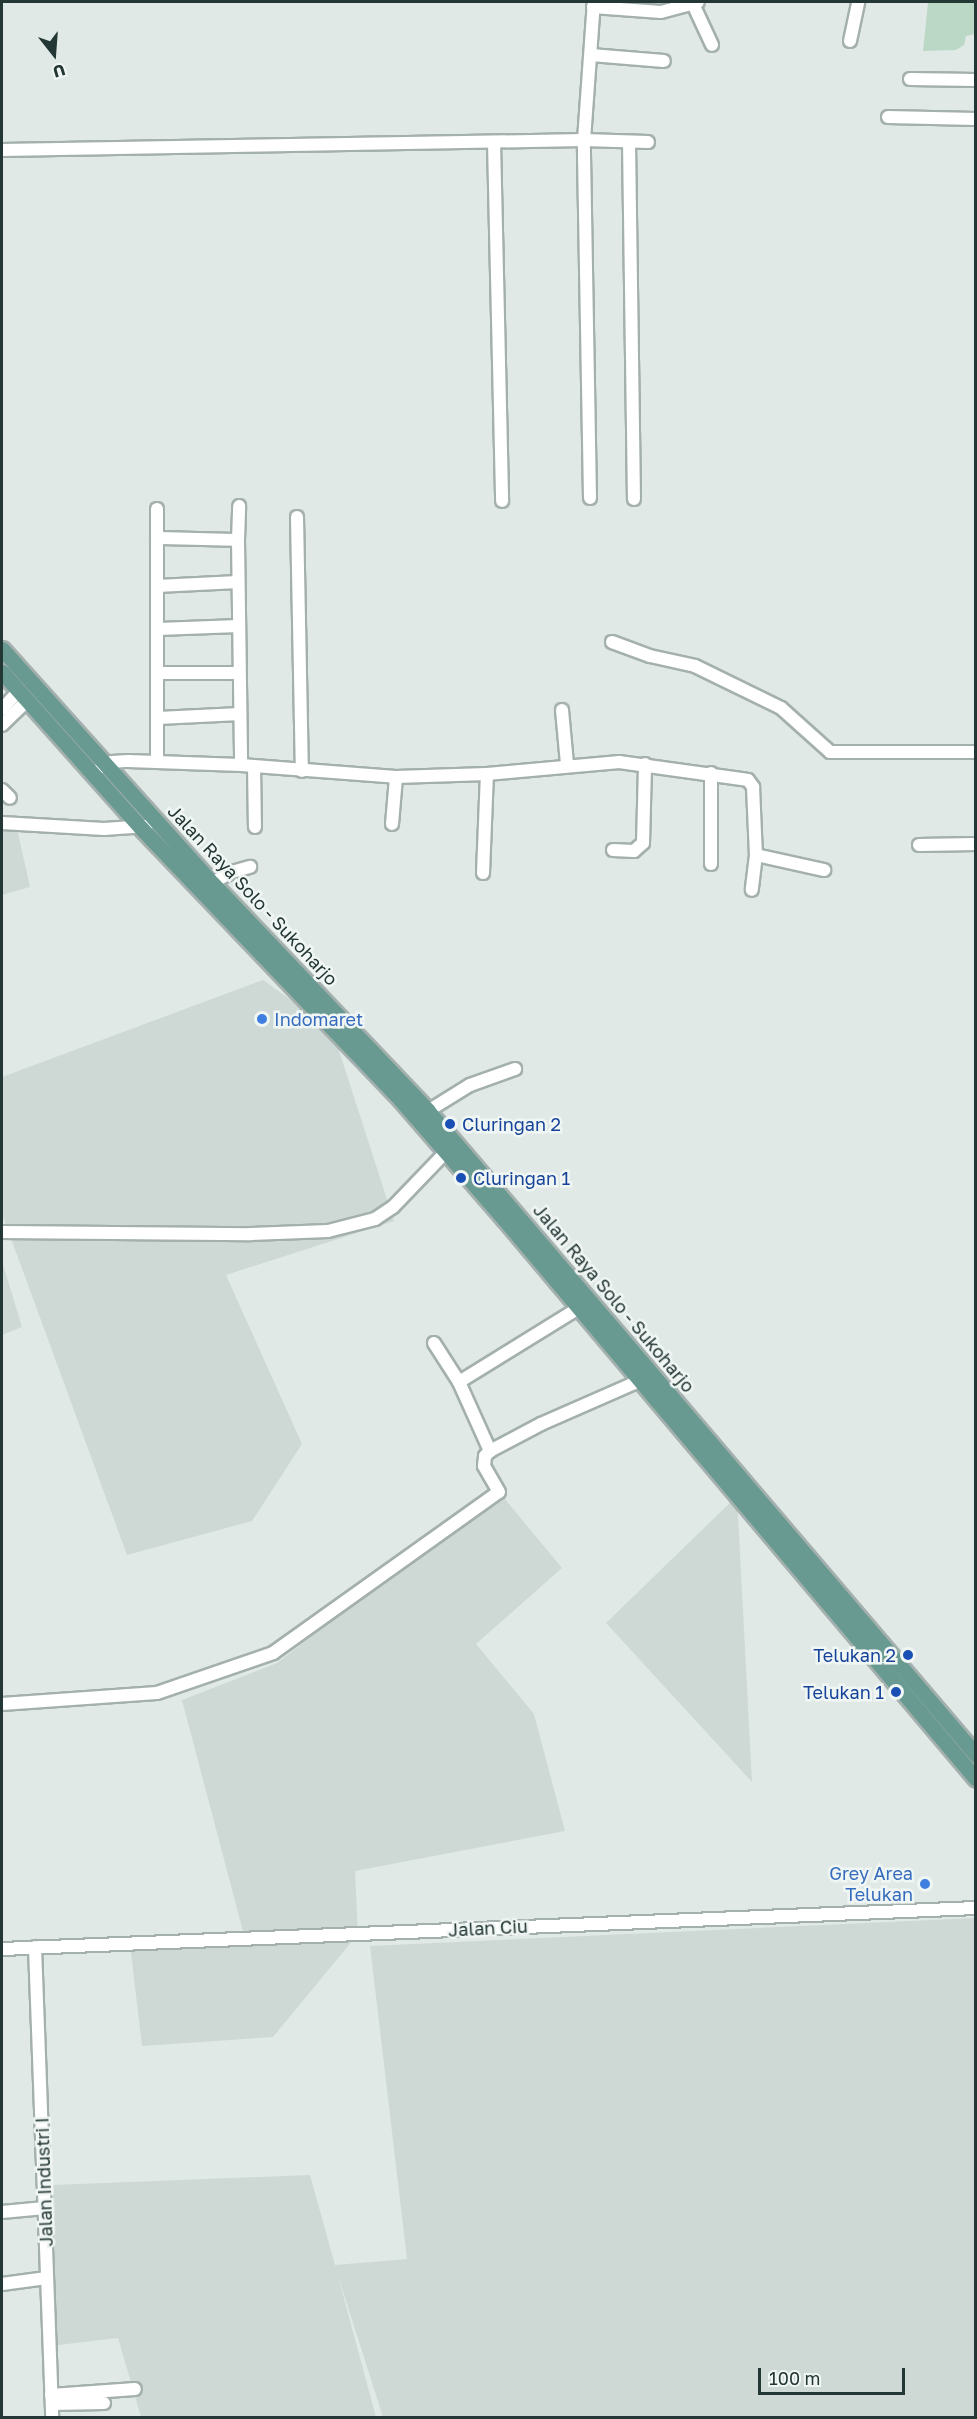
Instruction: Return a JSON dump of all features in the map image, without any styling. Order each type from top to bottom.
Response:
[{"type":"main road","name":"Jalan Raya Solo - Sukoharjo","points":[[2,649],[212,883],[428,1111],[485,1186],[937,1719]]},
{"type":"main road","name":"Jalan Raya Solo - Sukoharjo","points":[[2,672],[141,828],[400,1099],[446,1152],[485,1186]]},
{"type":"main road","name":"Jalan Raya Solo - Sukoharjo","points":[[510,1215],[579,1308],[888,1662]]},
{"type":"main road","points":[[937,1719],[975,1753]]},
{"type":"main road","points":[[937,1719],[975,1779]]},
{"type":"street","points":[[850,41],[858,2]]},
{"type":"street","points":[[590,498],[584,140],[593,4],[661,12],[696,3],[712,45]]},
{"type":"street","points":[[591,55],[664,61]]},
{"type":"street","points":[[910,79],[975,80]]},
{"type":"street","points":[[888,117],[975,119]]},
{"type":"street","points":[[2,150],[584,140],[648,142]]},
{"type":"street","points":[[494,142],[502,501]]},
{"type":"street","points":[[629,142],[634,499]]},
{"type":"street","points":[[239,506],[240,714],[255,827]]},
{"type":"street","points":[[157,510],[157,762]]},
{"type":"street","points":[[297,518],[302,771]]},
{"type":"street","points":[[157,538],[238,540]]},
{"type":"street","points":[[158,586],[238,582]]},
{"type":"street","points":[[158,629],[239,626]]},
{"type":"street","points":[[612,642],[650,656],[695,666],[781,708],[830,752],[975,752]]},
{"type":"street","points":[[158,673],[239,673]]},
{"type":"street","points":[[2,709],[23,696]]},
{"type":"street","points":[[2,725],[23,696]]},
{"type":"street","points":[[562,710],[567,764]]},
{"type":"street","points":[[158,718],[240,714]]},
{"type":"street","points":[[92,772],[106,764],[157,762],[396,777],[487,774],[567,764],[619,762],[711,773],[751,783],[756,855],[752,890]]},
{"type":"street","points":[[613,850],[634,851],[643,843],[645,764]]},
{"type":"street","points":[[711,773],[711,864]]},
{"type":"street","points":[[483,873],[487,774]]},
{"type":"street","points":[[392,824],[396,777]]},
{"type":"street","points":[[2,823],[104,830],[141,828],[157,822]]},
{"type":"street","points":[[919,845],[975,844]]},
{"type":"street","points":[[756,855],[824,870]]},
{"type":"street","points":[[212,883],[232,872],[250,867]]},
{"type":"street","points":[[428,1111],[470,1085],[515,1069]]},
{"type":"street","points":[[2,1232],[251,1234],[328,1231],[375,1219],[393,1207],[446,1152]]},
{"type":"street","points":[[459,1382],[579,1308]]},
{"type":"street","points":[[434,1343],[459,1382],[489,1451]]},
{"type":"street","points":[[2,1704],[157,1693],[273,1653],[499,1492],[484,1466],[485,1456],[489,1451],[541,1424],[641,1380]]},
{"type":"street","name":"Jalan Ciu","points":[[2,1949],[975,1908]]},
{"type":"street","name":"Jalan Industri I","points":[[35,1947],[52,2418]]},
{"type":"street","points":[[2,2212],[45,2208]]},
{"type":"street","points":[[2,2284],[47,2278]]},
{"type":"street","points":[[52,2399],[135,2389]]},
{"type":"street","points":[[52,2399],[104,2403]]},
{"type":"shaded area","points":[[2,823],[16,824],[30,887],[2,895]]},
{"type":"shaded area","points":[[263,980],[332,1029],[394,1221],[226,1275],[302,1444],[252,1521],[127,1555],[2,1214],[2,1077]]},
{"type":"shaded area","points":[[2,1261],[22,1327],[2,1335]]},
{"type":"shaded area","points":[[499,1492],[562,1568],[476,1644],[534,1714],[565,1831],[355,1871],[358,1934],[273,2037],[142,2046],[130,1944],[245,1939],[182,1700],[277,1663]]},
{"type":"shaded area","points":[[737,1496],[752,1782],[606,1623]]},
{"type":"shaded area","points":[[975,1918],[975,2417],[383,2417],[338,2276],[376,2417],[141,2417],[118,2338],[50,2346],[53,2185],[310,2175],[335,2265],[407,2259],[370,1946]]},
{"type":"green space","points":[[975,2],[975,34],[966,36],[964,45],[956,50],[923,51],[928,3]]},
{"type":"place","name":"Indomaret","points":[[262,1019]]},
{"type":"place","name":"Cluringan 2","points":[[450,1124]]},
{"type":"place","name":"Cluringan 1","points":[[461,1178]]},
{"type":"place","name":"Telukan 2","points":[[908,1655]]},
{"type":"place","name":"Telukan 1","points":[[896,1692]]},
{"type":"place","name":"Grey Area Telukan","points":[[925,1884]]}]
